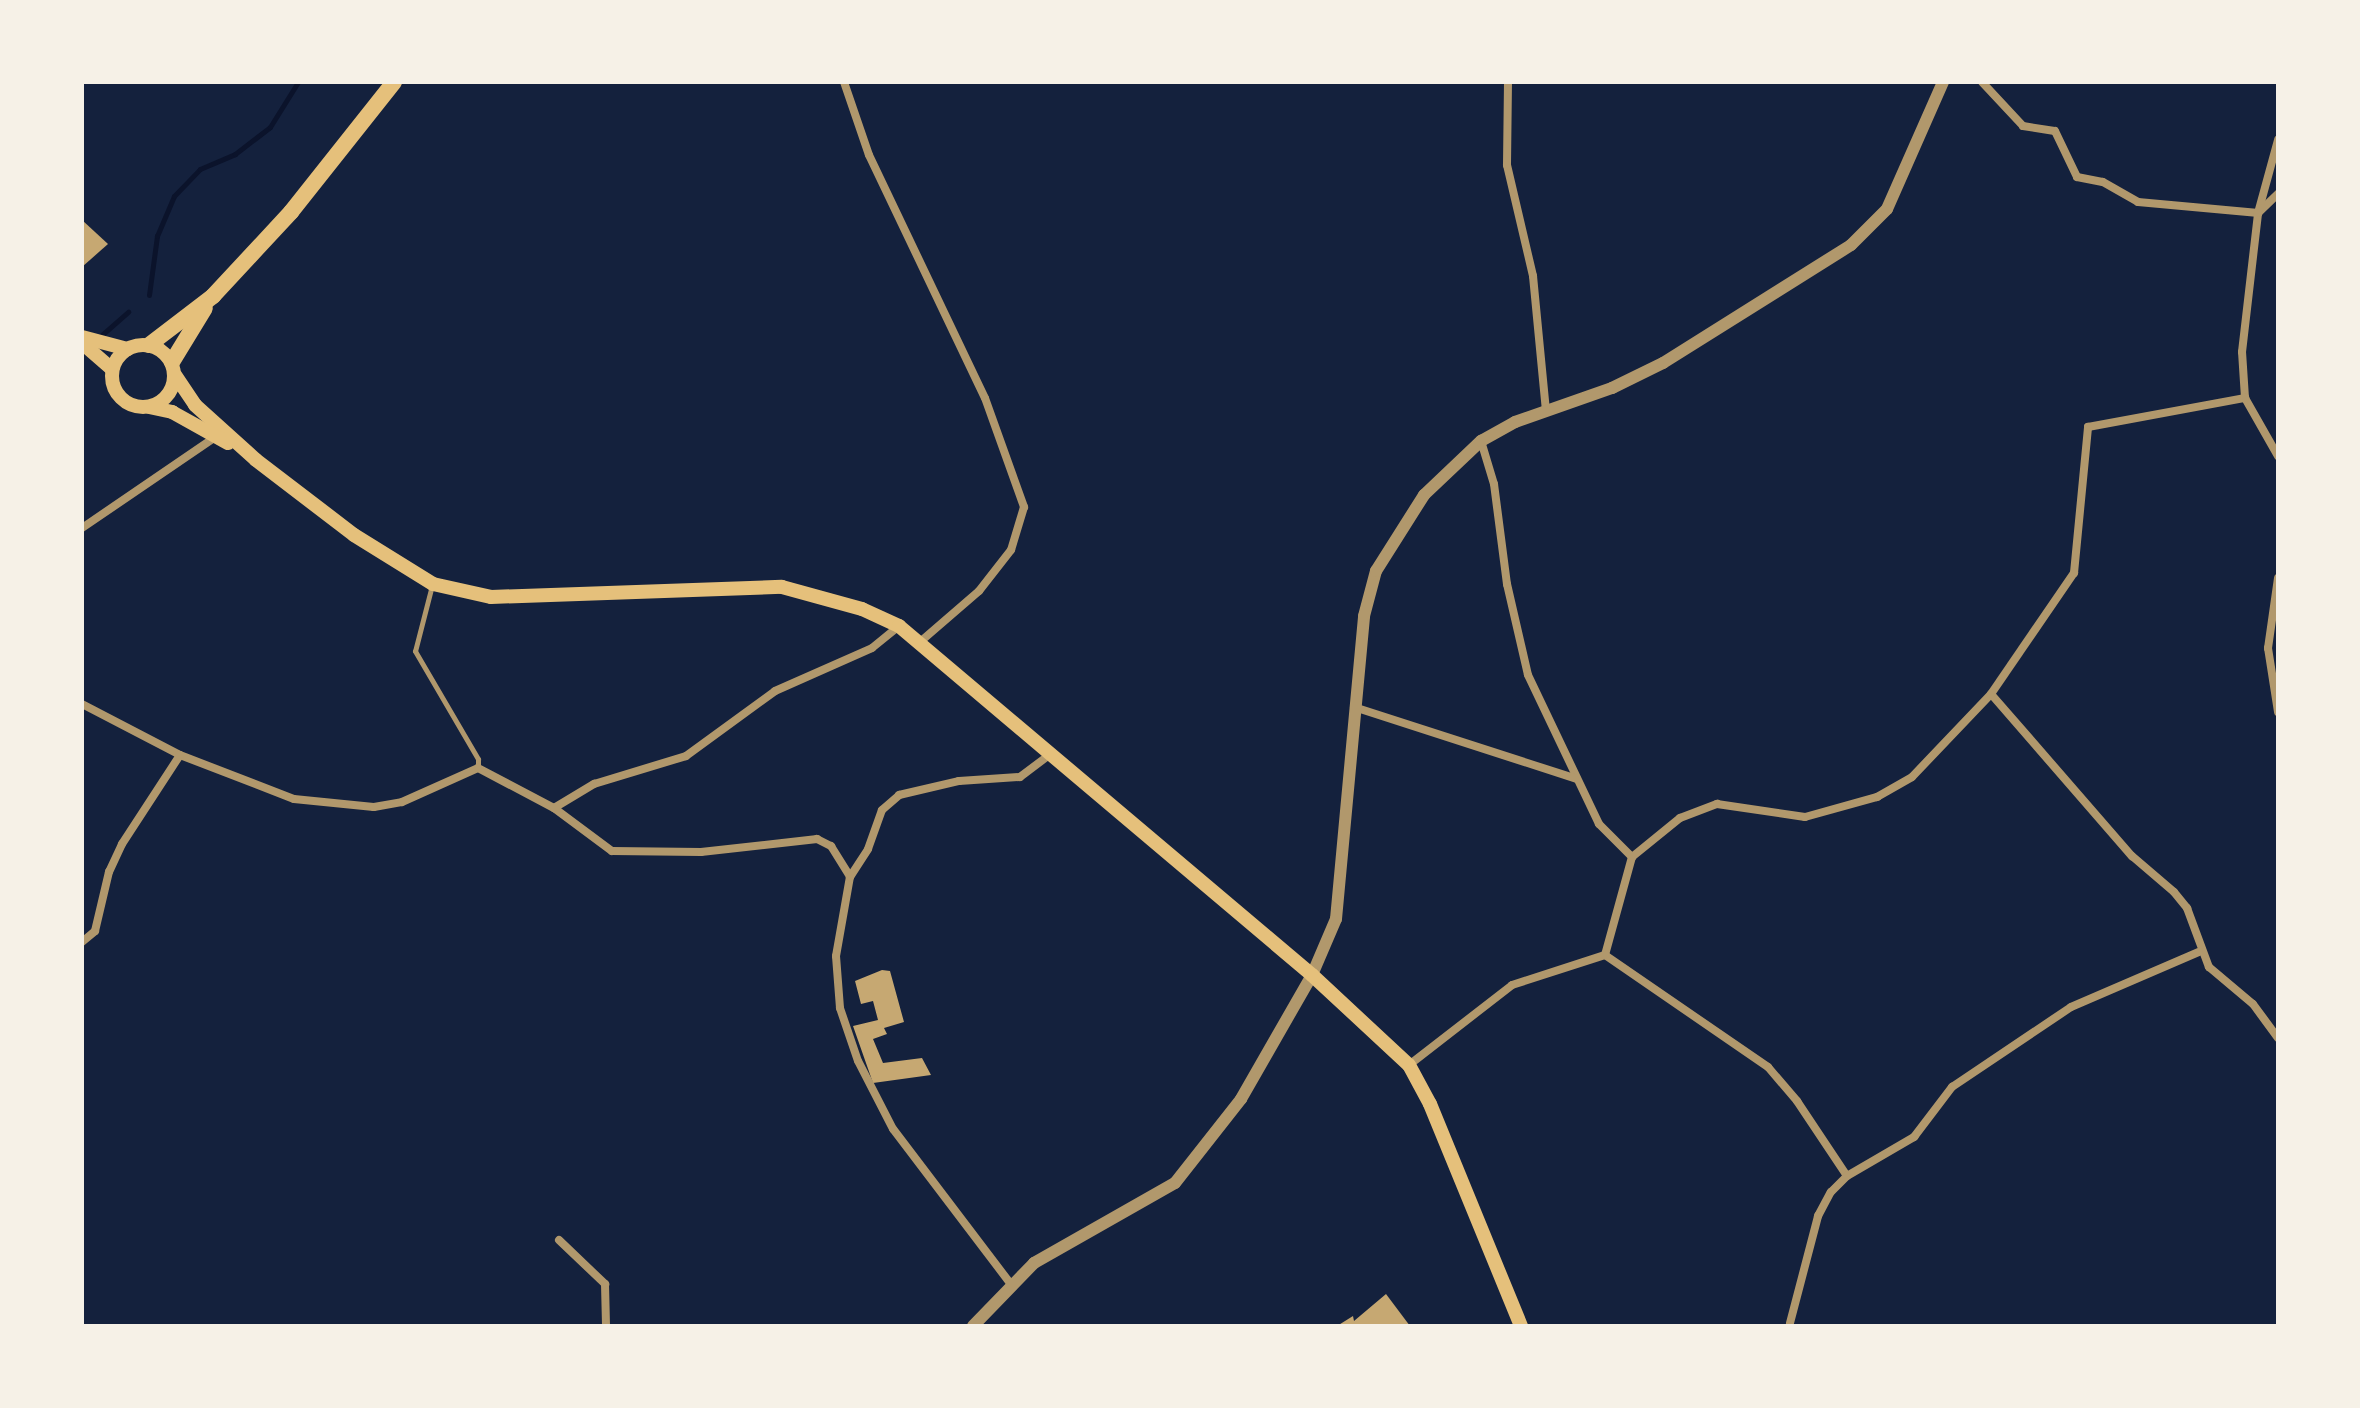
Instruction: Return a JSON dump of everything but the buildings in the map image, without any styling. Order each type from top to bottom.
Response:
[{"type":"highway","points":[[149,345],[213,296],[291,212],[394,82]]},
{"type":"highway","points":[[173,369],[213,296]]},
{"type":"main road","points":[[82,337],[127,349],[149,345],[173,369],[195,405],[256,460],[397,566],[433,584],[491,597],[782,587],[847,604],[899,626],[1312,975],[1409,1065],[1430,1104],[1521,1326]]},
{"type":"main road","points":[[82,343],[112,369],[120,397],[217,436],[256,460]]},
{"type":"main road","points":[[112,369],[127,349]]},
{"type":"main road","points":[[149,407],[165,399],[173,369]]},
{"type":"street","points":[[844,82],[869,155],[985,398],[1024,507],[1011,550],[979,591],[920,642]]},
{"type":"street","points":[[1508,82],[1507,165],[1533,276],[1546,412]]},
{"type":"street","points":[[977,1325],[1010,1283],[1054,1251],[1175,1183],[1241,1099],[1312,975],[1336,919],[1364,616],[1376,571],[1424,495],[1481,441],[1663,363],[1851,245],[1887,209],[1943,82]]},
{"type":"street","points":[[1982,82],[2023,126],[2055,131],[2077,177],[2103,182],[2138,202],[2258,213],[2278,194]]},
{"type":"street","points":[[2278,140],[2258,213],[2242,352],[2245,398],[2278,456]]},
{"type":"street","points":[[1605,955],[1632,857],[1680,818],[1717,804],[1805,817],[1877,797],[1912,777],[1991,694],[2074,573],[2088,427],[2245,398]]},
{"type":"street","points":[[82,528],[217,436]]},
{"type":"street","points":[[1481,441],[1494,484],[1507,584],[1528,675],[1599,824],[1632,857]]},
{"type":"street","points":[[2278,578],[2268,648],[2278,712]]},
{"type":"street","points":[[554,808],[594,784],[686,756],[775,691],[872,648],[899,626]]},
{"type":"street","points":[[1991,694],[2132,856],[2174,892],[2187,908],[2199,952],[2224,982],[2253,1004],[2278,1038]]},
{"type":"street","points":[[82,704],[180,755],[294,799],[343,806],[402,802],[478,768],[554,808],[612,851],[648,855],[817,839],[831,846],[850,877]]},
{"type":"street","points":[[1354,707],[1577,779]]},
{"type":"street","points":[[1010,1283],[893,1129],[858,1061],[840,1008],[836,956],[850,877],[868,849],[882,810],[899,795],[959,781],[1020,777],[1050,754]]},
{"type":"street","points":[[82,942],[95,931],[109,872],[122,844],[180,755]]},
{"type":"street","points":[[1790,1323],[1818,1216],[1831,1192],[1847,1176],[1914,1137],[1952,1087],[2071,1007],[2199,952]]},
{"type":"street","points":[[1409,1065],[1512,985],[1605,955]]},
{"type":"street","points":[[1605,955],[1768,1067],[1797,1101],[1847,1176]]},
{"type":"street","points":[[559,1240],[605,1284],[606,1326]]},
{"type":"lane","points":[[433,584],[415,651],[478,759],[478,768]]},
{"type":"waterway","points":[[149,295],[157,236],[174,196],[200,169],[235,154],[270,127],[298,82]]},
{"type":"waterway","points":[[96,340],[128,312]]}]
